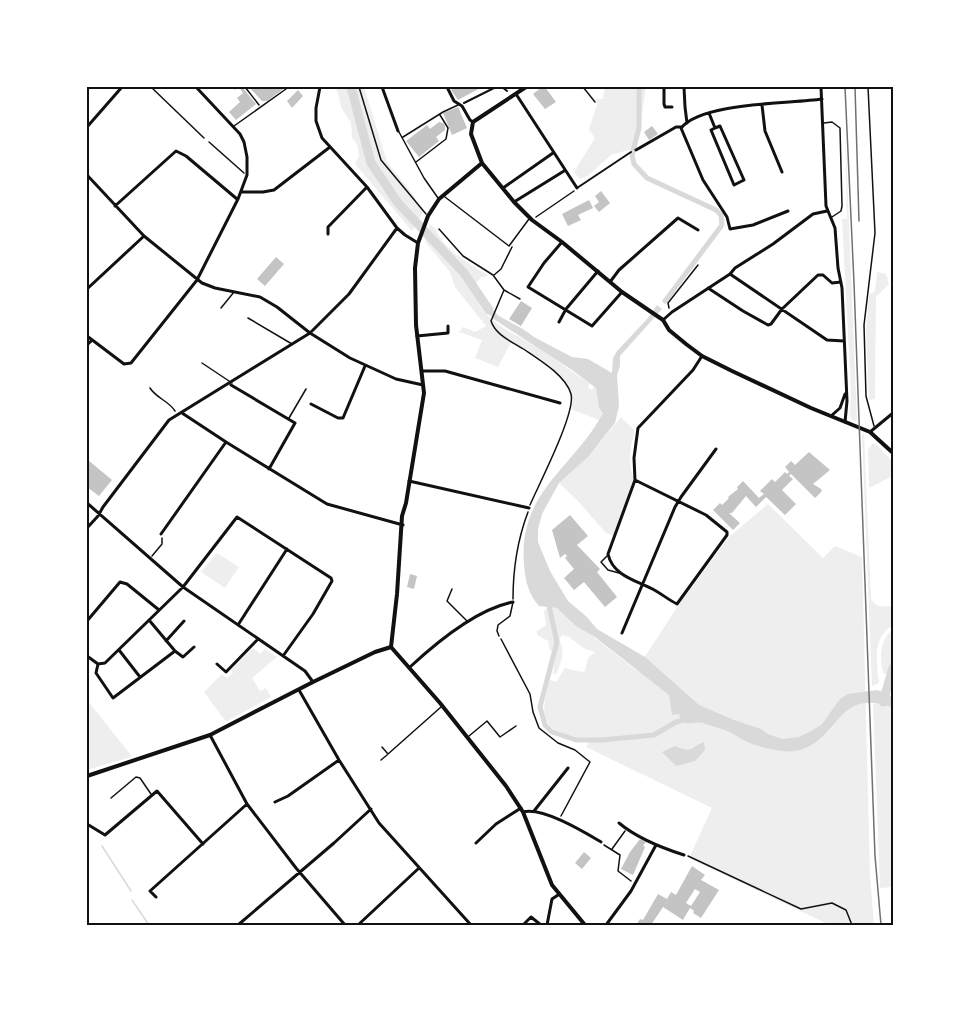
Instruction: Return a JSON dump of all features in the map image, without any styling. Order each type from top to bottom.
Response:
[{"type":"street","points":[[87,128],[122,87]]},
{"type":"street","points":[[87,336],[127,365],[131,363],[197,280],[238,199],[247,176],[244,142],[234,126],[196,87]]},
{"type":"street","points":[[320,87],[316,122],[322,138],[367,187],[398,228],[418,242]]},
{"type":"street","points":[[382,87],[398,131]]},
{"type":"street","points":[[462,104],[496,87]]},
{"type":"street","points":[[502,87],[507,91]]},
{"type":"street","points":[[473,122],[516,96],[526,87]]},
{"type":"street","points":[[664,87],[664,104],[672,107]]},
{"type":"street","points":[[684,87],[682,107],[687,123]]},
{"type":"street","points":[[822,87],[828,211],[835,228],[841,282],[847,407],[845,422]]},
{"type":"street","points":[[449,88],[454,101],[462,104],[473,122],[471,134],[482,163],[502,189],[532,219],[622,292],[663,320],[673,334],[702,356],[870,432],[893,453]]},
{"type":"street","points":[[516,96],[577,189],[630,152]]},
{"type":"street","points":[[636,150],[676,127],[729,107],[822,99]]},
{"type":"street","points":[[762,105],[765,131],[782,172]]},
{"type":"street","points":[[709,113],[715,128]]},
{"type":"street","points":[[720,126],[744,180],[735,184],[711,130],[715,128],[720,126]]},
{"type":"street","points":[[681,127],[681,132],[703,180],[727,217],[730,229],[753,225],[788,211]]},
{"type":"street","points":[[241,192],[274,190],[330,147]]},
{"type":"street","points":[[115,206],[176,151],[186,156],[238,199]]},
{"type":"street","points":[[502,189],[553,153]]},
{"type":"street","points":[[482,163],[439,199],[425,223],[418,242],[415,268],[417,336],[423,371],[422,406],[405,509],[406,517],[403,525],[391,647],[443,706],[501,778],[522,810],[552,885],[585,925]]},
{"type":"street","points":[[514,202],[564,171]]},
{"type":"street","points":[[87,174],[144,236],[197,280],[215,288],[266,300],[310,333],[365,366],[396,379],[423,385]]},
{"type":"street","points":[[328,234],[328,227],[367,187]]},
{"type":"street","points":[[663,320],[813,214],[828,211]]},
{"type":"street","points":[[610,282],[619,270],[678,218],[698,230]]},
{"type":"street","points":[[87,528],[169,420],[231,384],[310,333],[350,294],[398,228]]},
{"type":"street","points":[[87,289],[144,236]]},
{"type":"street","points":[[562,242],[528,287],[592,326],[622,292]]},
{"type":"street","points":[[559,322],[566,309],[598,271]]},
{"type":"street","points":[[730,274],[827,340],[844,341]]},
{"type":"street","points":[[708,288],[768,325],[818,275],[823,275],[832,283],[841,282]]},
{"type":"street","points":[[417,336],[448,333],[448,326]]},
{"type":"street","points":[[87,345],[92,340]]},
{"type":"street","points":[[635,480],[706,515],[727,532],[676,604],[659,592],[620,573],[610,563],[608,554],[635,480],[634,458],[638,428],[693,370],[702,356]]},
{"type":"street","points":[[311,404],[338,418],[343,417],[365,366]]},
{"type":"street","points":[[423,371],[445,371],[560,403]]},
{"type":"street","points":[[231,384],[295,423],[269,469]]},
{"type":"street","points":[[831,416],[840,408],[845,389]]},
{"type":"street","points":[[182,413],[327,504],[403,525]]},
{"type":"street","points":[[870,432],[893,413]]},
{"type":"street","points":[[161,534],[226,442]]},
{"type":"street","points":[[622,633],[679,502],[716,449]]},
{"type":"street","points":[[409,481],[529,508]]},
{"type":"street","points":[[87,502],[183,587],[305,671],[313,682]]},
{"type":"street","points":[[87,656],[98,664],[105,663],[183,587],[237,517],[331,578],[332,581],[314,614],[283,656]]},
{"type":"street","points":[[238,625],[287,549]]},
{"type":"street","points":[[87,621],[120,582],[127,584],[159,610]]},
{"type":"street","points":[[410,667],[449,634],[468,622],[494,607],[513,602]]},
{"type":"street","points":[[149,620],[175,651],[183,657],[194,646]]},
{"type":"street","points":[[166,640],[184,621]]},
{"type":"street","points":[[217,663],[226,672],[258,639]]},
{"type":"street","points":[[87,776],[210,735],[313,682],[375,652],[391,647]]},
{"type":"street","points":[[119,650],[140,677]]},
{"type":"street","points":[[98,664],[96,673],[113,698],[175,651]]},
{"type":"street","points":[[299,690],[339,760],[386,831],[471,925]]},
{"type":"street","points":[[210,735],[247,804],[345,925]]},
{"type":"street","points":[[275,802],[288,796],[339,760]]},
{"type":"street","points":[[534,811],[568,768]]},
{"type":"street","points":[[87,824],[105,835],[157,790],[203,844]]},
{"type":"street","points":[[156,897],[150,891],[247,804]]},
{"type":"street","points":[[238,925],[370,809]]},
{"type":"street","points":[[476,843],[496,824],[522,810],[534,811],[576,827],[601,843]]},
{"type":"street","points":[[619,823],[656,845],[684,855]]},
{"type":"street","points":[[606,925],[631,891],[656,845]]},
{"type":"street","points":[[358,925],[419,868]]},
{"type":"street","points":[[546,925],[552,899],[558,895]]},
{"type":"street","points":[[523,925],[531,917],[541,925]]},
{"type":"lane","points":[[868,87],[875,233],[864,325],[866,396],[874,427]]},
{"type":"lane","points":[[234,126],[286,89]]},
{"type":"lane","points":[[402,138],[462,104]]},
{"type":"lane","points":[[416,163],[446,139],[448,128],[440,115]]},
{"type":"lane","points":[[823,123],[832,122],[840,128],[842,206],[841,211],[831,218]]},
{"type":"lane","points":[[398,131],[439,199]]},
{"type":"lane","points":[[443,195],[508,246],[532,219]]},
{"type":"lane","points":[[221,308],[234,291]]},
{"type":"lane","points":[[248,318],[293,345]]},
{"type":"lane","points":[[202,363],[231,384]]},
{"type":"lane","points":[[288,419],[306,388]]},
{"type":"lane","points":[[608,554],[601,562],[608,570],[620,573]]},
{"type":"lane","points":[[452,589],[447,602],[468,622]]},
{"type":"lane","points":[[499,636],[496,631],[498,626],[510,616],[513,602]]},
{"type":"lane","points":[[381,760],[443,706]]},
{"type":"lane","points":[[468,737],[488,721],[500,737],[516,726]]},
{"type":"lane","points":[[382,747],[388,754]]},
{"type":"lane","points":[[111,798],[137,777],[152,795]]},
{"type":"path","points":[[151,87],[204,138]]},
{"type":"path","points":[[245,87],[261,107]]},
{"type":"path","points":[[359,87],[381,160],[426,214]]},
{"type":"path","points":[[583,87],[595,102]]},
{"type":"path","points":[[209,142],[247,176]]},
{"type":"path","points":[[532,219],[577,189]]},
{"type":"path","points":[[439,229],[463,256],[493,275],[504,290],[520,298]]},
{"type":"path","points":[[493,275],[501,269],[514,243]]},
{"type":"path","points":[[667,305],[698,265]]},
{"type":"path","points":[[504,290],[491,321],[494,329],[557,375],[569,389],[571,396],[571,408],[529,508],[519,541],[514,566],[513,602]]},
{"type":"path","points":[[150,388],[163,401],[172,406],[177,414]]},
{"type":"path","points":[[152,556],[162,544],[161,534]]},
{"type":"path","points":[[499,636],[530,694],[539,728],[558,743],[575,750],[590,762],[559,820]]},
{"type":"path","points":[[611,849],[626,829]]},
{"type":"path","points":[[601,843],[620,855],[618,871],[633,882]]},
{"type":"path","points":[[690,857],[801,909],[832,903],[846,910],[852,925]]},
{"type":"shaded area","points":[[336,87],[364,87],[387,162],[415,197],[423,212],[412,231],[355,164],[359,156],[357,144],[352,138],[351,123],[342,109]]},
{"type":"shaded area","points":[[605,87],[646,87],[641,125],[635,148],[611,155],[589,175],[580,179],[574,172],[595,138],[589,129],[597,105],[596,99],[603,99]]},
{"type":"shaded area","points":[[845,126],[857,421],[851,419],[850,415],[851,390],[842,219],[847,219]]},
{"type":"shaded area","points":[[430,224],[454,252],[488,275],[481,277],[474,286],[483,300],[479,304],[490,317],[590,384],[588,388],[592,390],[594,386],[596,388],[603,413],[599,420],[571,409],[571,398],[561,377],[542,360],[521,347],[511,343],[498,367],[475,358],[482,340],[459,332],[463,327],[475,332],[486,326],[455,287],[450,272],[427,244],[425,240]]},
{"type":"shaded area","points":[[877,272],[886,274],[889,284],[876,297],[875,399],[869,400],[866,330],[869,295],[875,291]]},
{"type":"shaded area","points":[[482,302],[485,302],[499,316],[534,337],[572,357],[588,359],[612,373],[613,358],[617,351],[657,305],[662,309],[620,356],[617,375],[619,406],[615,423],[588,457],[559,483],[542,514],[538,529],[538,542],[550,571],[568,601],[597,629],[645,657],[699,705],[782,739],[799,737],[822,724],[840,699],[848,694],[877,690],[893,698],[893,708],[874,703],[860,704],[848,709],[821,738],[810,746],[795,751],[763,747],[745,741],[728,731],[700,723],[681,721],[679,714],[672,715],[669,695],[595,637],[576,626],[557,608],[539,606],[530,591],[524,570],[524,539],[530,517],[550,482],[578,450],[603,413],[599,408],[596,388],[495,320],[482,308]]},
{"type":"shaded area","points":[[621,417],[635,431],[630,455],[630,468],[634,479],[614,536],[606,533],[559,483],[588,457]]},
{"type":"shaded area","points":[[864,434],[871,598],[877,605],[893,606],[893,625],[881,637],[878,644],[879,683],[872,686],[862,435]]},
{"type":"shaded area","points":[[873,443],[893,462],[893,476],[869,488],[868,450]]},
{"type":"shaded area","points":[[768,504],[823,558],[835,546],[862,557],[870,876],[874,925],[830,925],[691,859],[690,856],[712,808],[586,747],[590,741],[557,732],[551,727],[545,714],[545,698],[550,680],[556,682],[565,668],[585,671],[588,658],[595,652],[585,649],[569,637],[562,635],[559,640],[562,648],[560,666],[556,674],[553,674],[556,651],[550,651],[548,641],[537,635],[537,631],[546,625],[544,611],[549,607],[557,608],[636,670],[678,606],[729,537]]},
{"type":"shaded area","points":[[217,553],[239,567],[225,588],[201,572]]},
{"type":"shaded area","points":[[893,629],[893,671],[890,669],[887,675],[883,673],[882,649],[885,638]]},
{"type":"shaded area","points":[[253,648],[260,654],[265,649],[277,657],[252,678],[260,691],[266,688],[271,697],[226,722],[204,692],[222,674],[227,678],[233,673],[231,670]]},
{"type":"shaded area","points":[[87,700],[131,755],[131,757],[87,770]]},
{"type":"shaded area","points":[[873,703],[893,708],[893,887],[880,888]]},
{"type":"shaded area","points":[[704,742],[705,750],[695,761],[676,766],[662,752],[675,746],[690,749]]},
{"type":"building","points":[[239,87],[242,87],[256,104],[236,120],[229,112],[240,102],[237,98],[243,93]]},
{"type":"building","points":[[249,87],[286,87],[267,101],[262,101]]},
{"type":"building","points":[[456,87],[482,87],[458,100],[451,90]]},
{"type":"building","points":[[545,87],[556,102],[545,109],[533,94]]},
{"type":"building","points":[[298,90],[303,96],[292,108],[287,101]]},
{"type":"building","points":[[458,107],[467,128],[452,135],[443,113]]},
{"type":"building","points":[[439,122],[443,123],[445,130],[436,137],[439,141],[419,157],[406,141],[427,125],[430,129]]},
{"type":"building","points":[[652,126],[658,134],[649,140],[644,132]]},
{"type":"building","points":[[601,191],[610,203],[599,212],[594,206],[599,202],[595,196]]},
{"type":"building","points":[[589,200],[593,208],[578,215],[581,220],[568,226],[562,214]]},
{"type":"building","points":[[276,257],[284,264],[265,286],[257,279]]},
{"type":"building","points":[[521,301],[532,308],[521,326],[509,319]]},
{"type":"building","points":[[809,452],[830,470],[813,484],[822,491],[815,498],[791,474],[789,476],[793,479],[782,490],[796,504],[785,515],[766,497],[756,507],[746,496],[732,513],[729,513],[740,523],[733,530],[713,510],[720,503],[722,505],[743,481],[759,498],[764,494],[760,491],[772,479],[775,482],[785,472],[787,474],[789,472],[785,467],[791,461],[795,465]]},
{"type":"building","points":[[88,460],[112,480],[99,496],[87,487]]},
{"type":"building","points":[[570,515],[588,536],[577,545],[600,569],[597,572],[617,597],[605,607],[584,582],[574,590],[564,578],[574,569],[565,558],[567,556],[565,554],[560,558],[552,530]]},
{"type":"building","points":[[410,574],[417,576],[414,589],[407,587]]},
{"type":"building","points":[[640,839],[646,842],[633,875],[621,869]]},
{"type":"building","points":[[584,852],[591,858],[582,869],[575,863]]},
{"type":"building","points":[[692,866],[705,875],[701,880],[719,890],[701,918],[690,908],[683,920],[663,907],[651,925],[636,925],[640,919],[643,920],[658,894],[667,899],[671,892],[676,895]],"holes":[[[695,889],[700,892],[691,906],[686,903]]]},
{"type":"waterway","points":[[351,87],[371,163],[398,203],[464,273],[489,310]]},
{"type":"waterway","points":[[639,87],[639,128],[632,155],[634,164],[647,178],[716,210],[721,215],[722,225],[665,301]]},
{"type":"waterway","points":[[548,601],[557,642],[540,707],[545,725],[552,732],[576,740],[654,735],[676,722],[687,719]]},
{"type":"waterway","points":[[883,702],[893,668]]},
{"type":"waterway","points":[[102,846],[131,891]]},
{"type":"waterway","points":[[132,900],[149,925]]},
{"type":"railway","points":[[845,87],[875,856],[881,925]]},
{"type":"railway","points":[[855,87],[859,221]]}]
